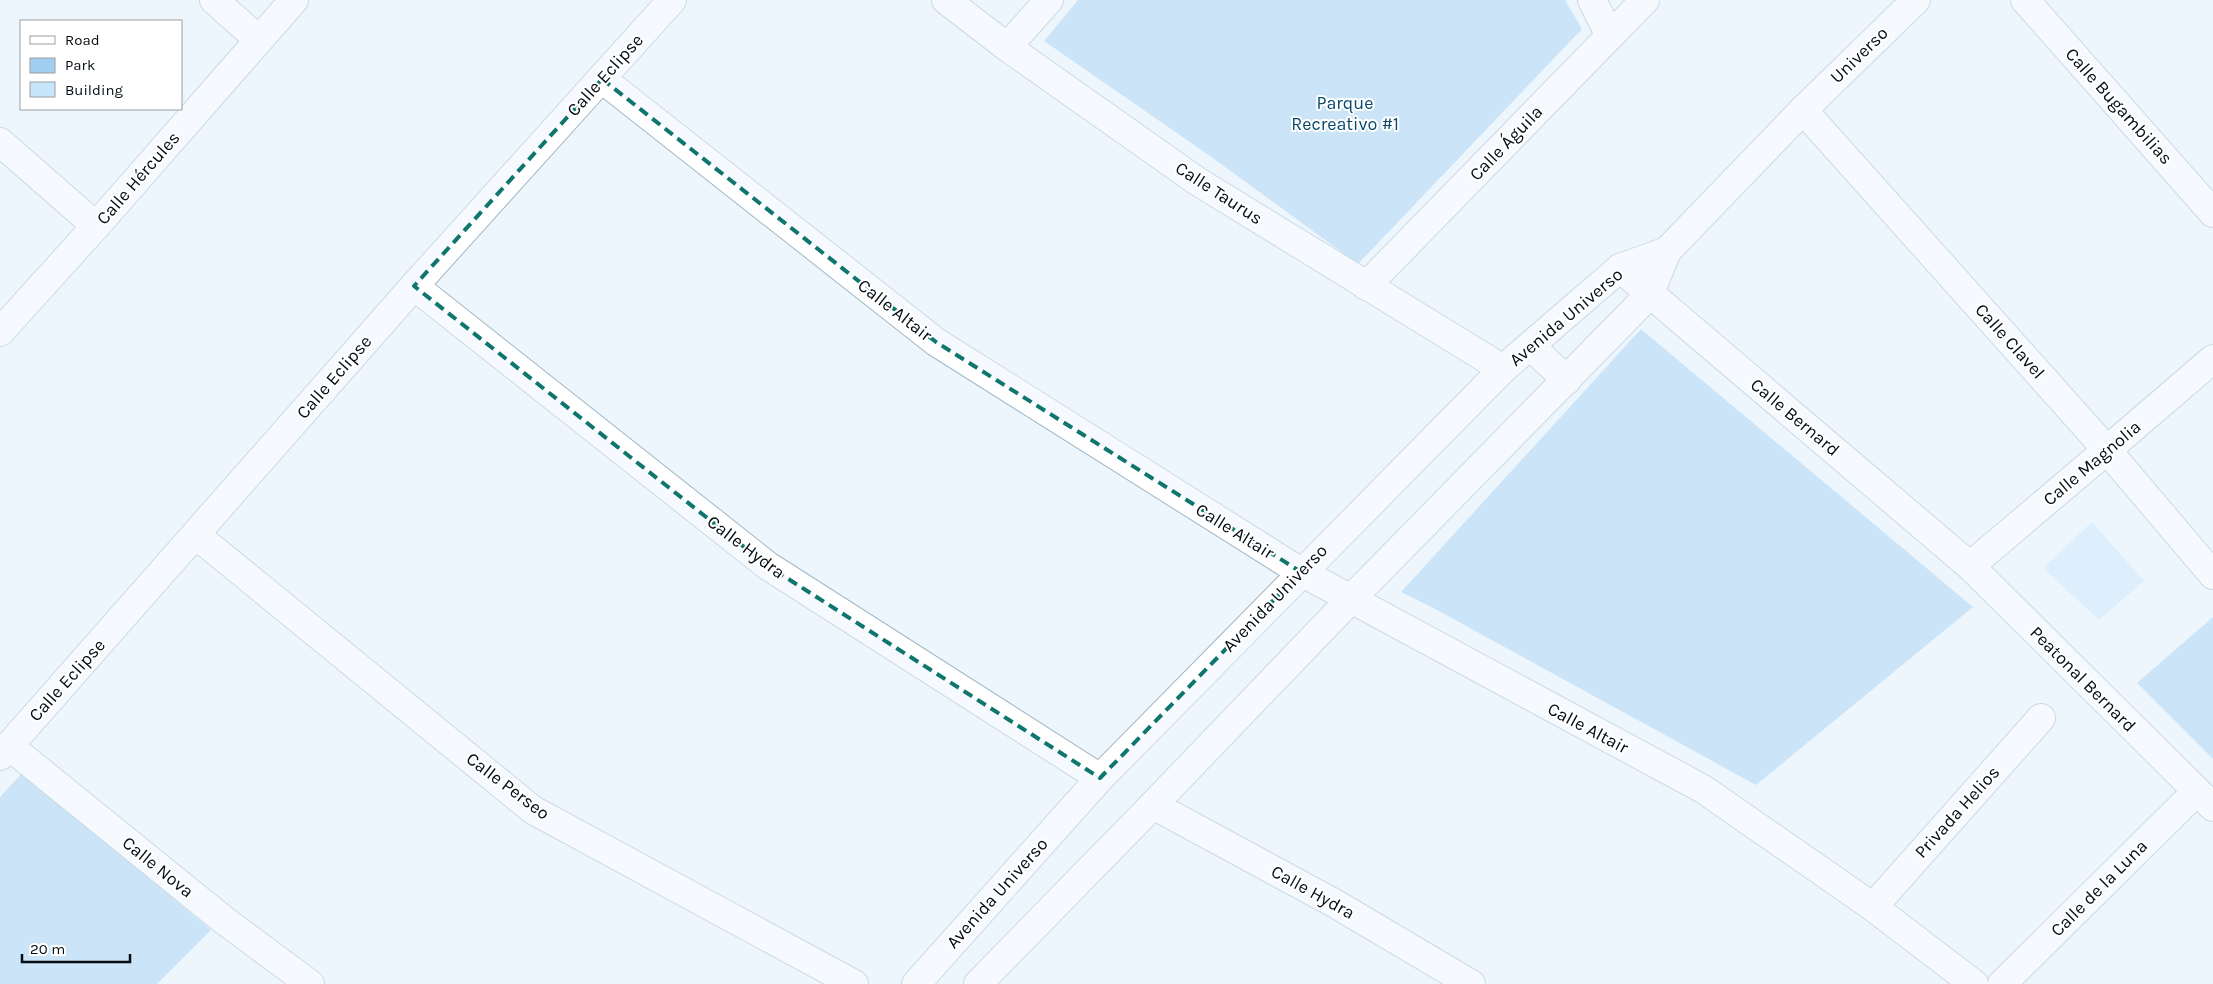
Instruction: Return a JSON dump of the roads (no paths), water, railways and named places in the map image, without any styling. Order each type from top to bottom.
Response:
[{"type":"street","points":[[214,0],[259,40]]},
{"type":"street","name":"Calle Hércules","points":[[0,332],[96,226],[294,0]]},
{"type":"street","name":"Calle Eclipse","points":[[4,751],[414,286],[672,0]]},
{"type":"street","name":"Calle Taurus","points":[[946,0],[1007,47],[1197,181],[1503,369]]},
{"type":"street","points":[[1007,47],[1049,0]]},
{"type":"street","points":[[1592,0],[1610,36]]},
{"type":"street","name":"Calle Águila","points":[[1366,286],[1645,0]]},
{"type":"street","name":"Universo","points":[[1803,110],[1916,0]]},
{"type":"street","name":"Calle Bugambilias","points":[[2025,0],[2213,213]]},
{"type":"street","name":"Calle Altair","points":[[602,79],[936,342],[1301,572],[1703,789],[1872,907],[1974,984]]},
{"type":"street","name":"Avenida Universo","points":[[978,984],[1350,600],[1650,295],[1667,251],[1803,110]]},
{"type":"street","name":"Calle Clavel","points":[[1803,110],[2107,450],[2213,575]]},
{"type":"street","points":[[0,142],[96,226]]},
{"type":"street","name":"Avenida Universo","points":[[916,984],[1100,778],[1503,369],[1620,268],[1667,251]]},
{"type":"street","name":"Calle Bernard","points":[[1620,268],[1970,566]]},
{"type":"street","name":"Calle Hydra","points":[[414,286],[768,566],[1100,778]]},
{"type":"street","points":[[1530,346],[1567,380]]},
{"type":"street","name":"Calle Magnolia","points":[[1970,566],[2213,359]]},
{"type":"street","name":"Calle Perseo","points":[[196,535],[533,810],[854,984]]},
{"type":"street","name":"Peatonal Bernard","points":[[1970,566],[2205,800]]},
{"type":"street","name":"Privada Helios","points":[[1872,907],[2041,718]]},
{"type":"street","name":"Calle Nova","points":[[4,751],[224,921],[310,984]]},
{"type":"street","name":"Calle de la Luna","points":[[2002,984],[2205,800]]},
{"type":"street","name":"Calle Hydra","points":[[1153,805],[1334,903],[1470,984]]},
{"type":"park label","name":"Parque Recreativo #1","points":[[1345,113]]}]
